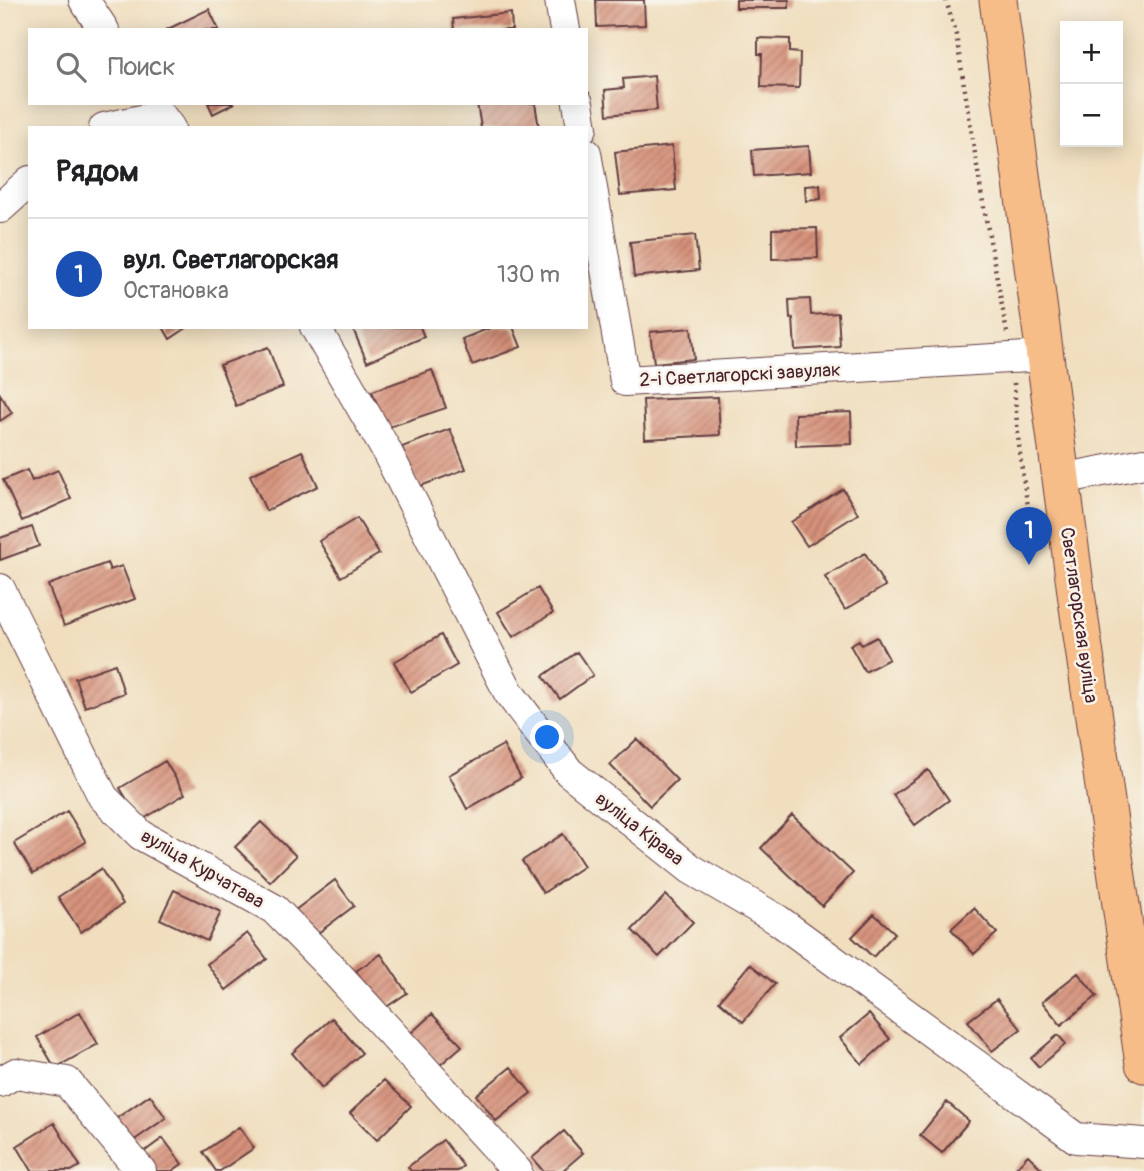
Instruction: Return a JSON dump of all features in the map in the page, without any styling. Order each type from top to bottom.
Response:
[{"type":"main road","name":"Светлагорская вуліца","points":[[998,0],[1018,147],[1028,357],[1061,479],[1139,983],[1144,1064]]},
{"type":"street","points":[[84,0],[103,28]]},
{"type":"street","points":[[561,0],[565,28]]},
{"type":"street","points":[[578,105],[582,126]]},
{"type":"street","points":[[114,126],[161,116]]},
{"type":"street","name":"2-і Светлагорскі завулак","points":[[588,165],[625,381],[1028,357]]},
{"type":"street","points":[[0,208],[28,183]]},
{"type":"street","name":"вуліца Кірава","points":[[315,329],[385,448],[509,693],[569,772],[691,869],[778,920],[1076,1138],[1144,1143]]},
{"type":"street","points":[[1061,479],[1144,463]]},
{"type":"street","name":"вуліца Курчатава","points":[[0,589],[103,797],[141,835],[274,909],[517,1171]]},
{"type":"street","points":[[0,1082],[16,1073],[67,1082],[141,1171]]},
{"type":"path","points":[[946,0],[956,35],[982,197],[1028,357],[1017,432],[1032,524]]},
{"type":"building","points":[[596,0],[644,0],[645,25],[597,27]]},
{"type":"building","points":[[736,0],[789,0],[789,8],[736,8]]},
{"type":"building","points":[[209,9],[218,28],[170,28]]},
{"type":"building","points":[[511,13],[512,28],[454,28],[453,19]]},
{"type":"building","points":[[758,38],[790,39],[790,52],[800,53],[799,88],[761,87],[762,54],[758,54]]},
{"type":"building","points":[[654,76],[657,110],[607,115],[605,90],[624,88],[623,79]]},
{"type":"building","points":[[209,105],[231,105],[213,114]]},
{"type":"building","points":[[477,105],[535,105],[539,126],[481,126]]},
{"type":"building","points":[[672,146],[676,190],[620,195],[615,152]]},
{"type":"building","points":[[809,146],[811,172],[754,176],[752,150]]},
{"type":"building","points":[[820,185],[821,199],[806,201],[805,186]]},
{"type":"building","points":[[817,228],[818,258],[772,259],[772,229]]},
{"type":"building","points":[[695,235],[699,270],[634,277],[630,242]]},
{"type":"building","points":[[810,299],[811,315],[838,313],[840,347],[795,350],[789,300]]},
{"type":"building","points":[[691,328],[694,359],[654,363],[650,332]]},
{"type":"building","points":[[164,329],[185,329],[170,339]]},
{"type":"building","points":[[353,329],[421,329],[424,337],[367,362]]},
{"type":"building","points":[[487,329],[514,329],[521,347],[472,365],[462,339]]},
{"type":"building","points":[[268,347],[283,387],[236,406],[220,365]]},
{"type":"building","points":[[432,370],[446,408],[386,428],[372,391]]},
{"type":"building","points":[[0,394],[12,413],[0,421]]},
{"type":"building","points":[[718,397],[720,435],[645,439],[643,400]]},
{"type":"building","points":[[851,412],[852,444],[796,446],[795,414]]},
{"type":"building","points":[[450,429],[466,469],[418,487],[402,447]]},
{"type":"building","points":[[302,451],[318,486],[266,511],[250,475]]},
{"type":"building","points":[[27,470],[32,481],[58,470],[71,499],[22,521],[3,480]]},
{"type":"building","points":[[843,489],[858,514],[807,546],[791,522]]},
{"type":"building","points":[[357,518],[379,554],[341,577],[319,541]]},
{"type":"building","points":[[32,527],[39,546],[0,560],[0,538]]},
{"type":"building","points":[[865,553],[885,586],[845,610],[825,577]]},
{"type":"building","points":[[107,563],[110,570],[122,566],[135,599],[64,626],[48,585]]},
{"type":"building","points":[[538,588],[553,613],[513,637],[498,612]]},
{"type":"building","points":[[441,635],[457,665],[411,692],[394,662]]},
{"type":"building","points":[[877,637],[889,659],[865,672],[850,645],[859,640],[862,645]]},
{"type":"building","points":[[577,652],[593,675],[560,699],[543,676]]},
{"type":"building","points":[[115,664],[124,693],[85,707],[75,678]]},
{"type":"building","points":[[637,739],[677,780],[650,806],[610,765]]},
{"type":"building","points":[[503,745],[521,778],[467,809],[449,775]]},
{"type":"building","points":[[165,761],[185,794],[140,821],[120,788]]},
{"type":"building","points":[[928,770],[949,800],[915,825],[893,795]]},
{"type":"building","points":[[67,811],[86,842],[33,874],[14,843]]},
{"type":"building","points":[[792,815],[853,873],[822,906],[761,848]]},
{"type":"building","points":[[261,822],[296,856],[270,882],[235,847]]},
{"type":"building","points":[[563,834],[584,866],[543,893],[522,861]]},
{"type":"building","points":[[101,869],[123,904],[81,932],[58,897]]},
{"type":"building","points":[[335,880],[354,906],[314,936],[294,911]]},
{"type":"building","points":[[174,890],[221,912],[207,941],[160,919]]},
{"type":"building","points":[[666,895],[693,922],[659,957],[632,930]]},
{"type":"building","points":[[974,908],[997,933],[974,954],[951,929]]},
{"type":"building","points":[[874,914],[895,933],[873,957],[852,937]]},
{"type":"building","points":[[247,933],[267,959],[226,990],[207,964]]},
{"type":"building","points":[[381,954],[407,993],[382,1010],[356,971]]},
{"type":"building","points":[[750,964],[775,984],[743,1022],[719,1001]]},
{"type":"building","points":[[1078,973],[1097,996],[1061,1025],[1042,1002]]},
{"type":"building","points":[[997,999],[1021,1029],[992,1051],[968,1021]]},
{"type":"building","points":[[80,1012],[98,1044],[55,1068],[37,1037]]},
{"type":"building","points":[[432,1014],[462,1046],[440,1065],[411,1033]]},
{"type":"building","points":[[869,1014],[890,1039],[862,1064],[840,1038]]},
{"type":"building","points":[[332,1018],[362,1053],[322,1088],[292,1053]]},
{"type":"building","points":[[1058,1035],[1066,1044],[1039,1067],[1031,1058]]},
{"type":"building","points":[[511,1067],[531,1093],[496,1121],[476,1095]]},
{"type":"building","points":[[384,1080],[411,1106],[377,1140],[350,1113]]},
{"type":"building","points":[[150,1095],[166,1118],[130,1143],[114,1120]]},
{"type":"building","points":[[947,1102],[969,1121],[942,1153],[920,1135]]},
{"type":"building","points":[[54,1123],[80,1166],[71,1171],[32,1171],[17,1146]]},
{"type":"building","points":[[239,1127],[254,1148],[216,1171],[203,1152]]},
{"type":"building","points":[[564,1131],[583,1153],[562,1171],[543,1171],[532,1158]]},
{"type":"building","points":[[163,1138],[182,1164],[172,1171],[147,1171],[137,1157]]},
{"type":"building","points":[[443,1140],[463,1166],[457,1171],[411,1171],[408,1167]]},
{"type":"building","points":[[1028,1155],[1044,1171],[1013,1171]]},
{"type":"place","name":"вул. Светлагорская","points":[[1029,565]]}]
